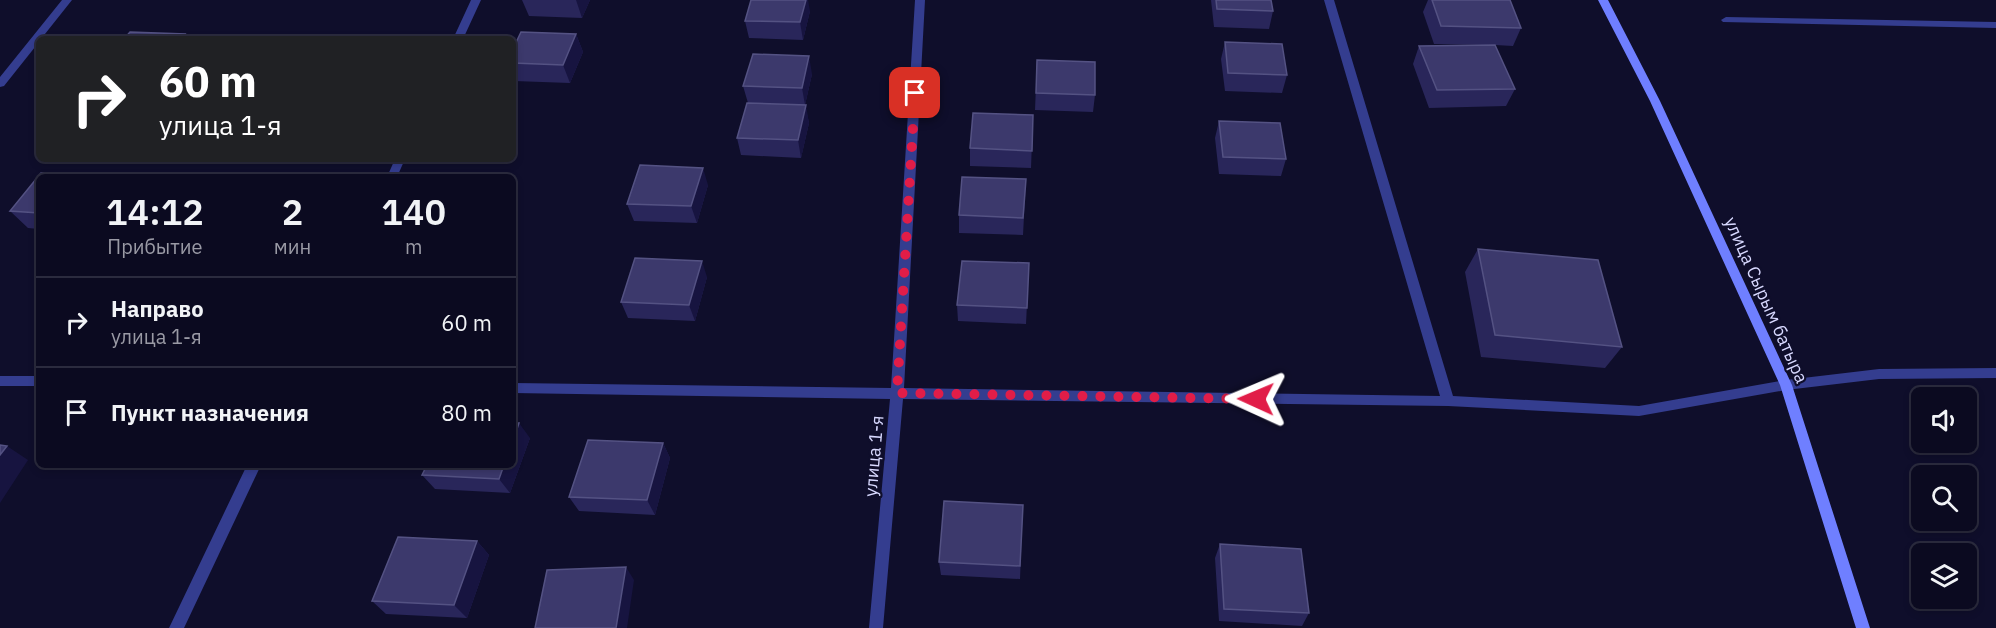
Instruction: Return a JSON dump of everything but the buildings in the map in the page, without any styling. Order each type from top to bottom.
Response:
[{"type":"street","points":[[38,36],[66,0]]},
{"type":"street","points":[[459,36],[476,0]]},
{"type":"street","name":"улица 1-я","points":[[876,628],[897,393],[920,0]]},
{"type":"street","points":[[1329,0],[1448,401]]},
{"type":"street","name":"улица Сырым батыра","points":[[1603,0],[1655,100],[1786,386],[1863,628]]},
{"type":"street","points":[[1726,20],[1996,25]]},
{"type":"street","points":[[0,84],[36,38]]},
{"type":"street","points":[[516,388],[1448,401],[1639,411],[1786,386],[1880,374],[1996,373]]},
{"type":"street","points":[[0,381],[36,381]]},
{"type":"street","points":[[176,628],[253,468]]},
{"type":"route","points":[[915,93],[897,393],[1256,399]]}]
